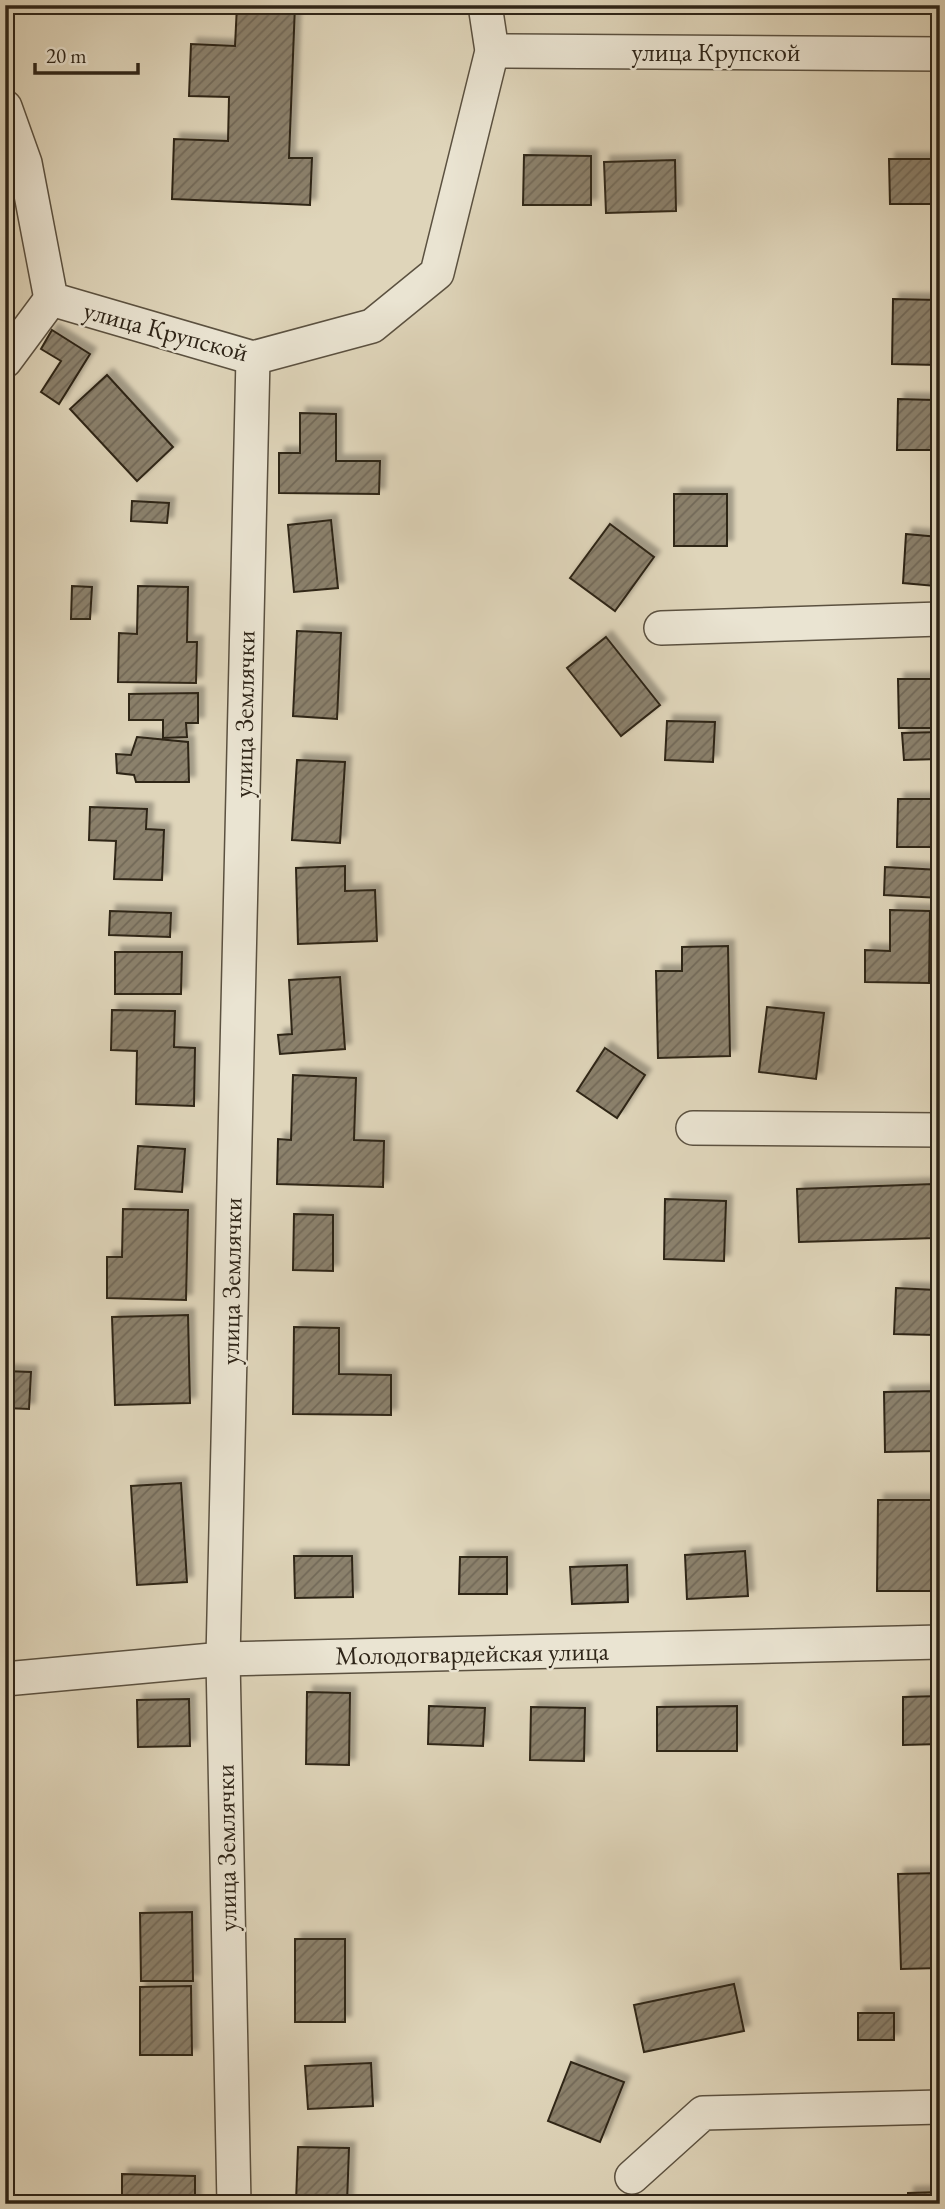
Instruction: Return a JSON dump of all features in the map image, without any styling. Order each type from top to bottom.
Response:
[{"type":"street","name":"улица Крупской","points":[[5,107],[25,163],[51,299],[253,358],[372,326],[437,273],[492,51],[485,5]]},
{"type":"street","name":"улица Крупской","points":[[492,51],[940,54]]},
{"type":"street","points":[[5,360],[51,299]]},
{"type":"street","name":"улица Землячки","points":[[234,2204],[223,1658],[253,358]]},
{"type":"street","points":[[661,628],[940,619]]},
{"type":"street","points":[[693,1128],[940,1130]]},
{"type":"street","name":"Молодогвардейская улица","points":[[5,1679],[223,1658],[940,1642]]},
{"type":"street","points":[[632,2177],[703,2113],[940,2107]]},
{"type":"building","points":[[237,5],[295,5],[289,158],[312,158],[310,205],[172,199],[174,139],[228,141],[229,97],[189,96],[191,44],[235,46]]},
{"type":"building","points":[[524,155],[591,156],[591,205],[523,205]]},
{"type":"building","points":[[889,159],[940,159],[940,204],[890,204]]},
{"type":"building","points":[[675,160],[676,211],[606,213],[604,162]]},
{"type":"building","points":[[893,299],[939,300],[938,365],[892,364]]},
{"type":"building","points":[[52,330],[90,354],[59,404],[41,392],[61,361],[41,349]]},
{"type":"building","points":[[107,375],[173,447],[137,481],[70,409]]},
{"type":"building","points":[[898,399],[935,400],[934,450],[897,450]]},
{"type":"building","points":[[300,413],[336,414],[336,461],[380,461],[379,494],[279,493],[279,453],[300,453]]},
{"type":"building","points":[[674,494],[727,494],[727,546],[674,546]]},
{"type":"building","points":[[132,501],[169,503],[167,523],[131,521]]},
{"type":"building","points":[[331,520],[338,588],[294,592],[288,525]]},
{"type":"building","points":[[610,524],[654,557],[615,611],[570,578]]},
{"type":"building","points":[[906,534],[939,537],[935,586],[903,583]]},
{"type":"building","points":[[72,586],[92,587],[90,619],[71,619]]},
{"type":"building","points":[[138,586],[188,587],[187,642],[197,642],[196,683],[118,682],[119,633],[137,634]]},
{"type":"building","points":[[297,631],[341,633],[337,719],[293,716]]},
{"type":"building","points":[[606,637],[660,705],[621,736],[567,668]]},
{"type":"building","points":[[898,679],[940,679],[940,728],[899,728]]},
{"type":"building","points":[[198,693],[198,723],[186,723],[187,737],[163,738],[163,720],[129,720],[129,694]]},
{"type":"building","points":[[667,721],[715,722],[713,762],[665,760]]},
{"type":"building","points":[[940,732],[940,759],[904,760],[902,733]]},
{"type":"building","points":[[137,737],[188,742],[189,782],[136,782],[134,775],[117,773],[116,754],[131,755]]},
{"type":"building","points":[[297,760],[345,762],[340,843],[292,840]]},
{"type":"building","points":[[898,799],[940,799],[940,847],[897,847]]},
{"type":"building","points":[[90,807],[147,809],[146,829],[164,830],[162,880],[114,879],[116,841],[89,840]]},
{"type":"building","points":[[345,866],[345,891],[375,890],[377,941],[298,944],[296,868]]},
{"type":"building","points":[[885,867],[940,870],[940,898],[884,895]]},
{"type":"building","points":[[890,910],[930,911],[929,983],[865,982],[865,950],[890,951]]},
{"type":"building","points":[[110,911],[171,913],[170,937],[109,935]]},
{"type":"building","points":[[728,946],[730,1056],[658,1058],[656,971],[682,971],[682,947]]},
{"type":"building","points":[[115,952],[182,952],[181,994],[115,994]]},
{"type":"building","points":[[340,977],[345,1049],[280,1054],[278,1035],[292,1034],[289,980]]},
{"type":"building","points":[[767,1007],[824,1013],[816,1079],[759,1072]]},
{"type":"building","points":[[112,1010],[175,1011],[174,1047],[195,1048],[194,1106],[136,1104],[137,1051],[111,1050]]},
{"type":"building","points":[[605,1048],[645,1075],[617,1118],[577,1091]]},
{"type":"building","points":[[293,1075],[356,1078],[354,1140],[384,1141],[383,1187],[277,1184],[278,1139],[291,1140]]},
{"type":"building","points":[[138,1146],[185,1149],[182,1192],[135,1189]]},
{"type":"building","points":[[933,1184],[936,1238],[799,1242],[797,1189]]},
{"type":"building","points":[[665,1199],[726,1201],[724,1261],[664,1259]]},
{"type":"building","points":[[123,1209],[188,1210],[186,1300],[107,1298],[107,1257],[122,1257]]},
{"type":"building","points":[[294,1214],[333,1215],[333,1271],[293,1270]]},
{"type":"building","points":[[896,1288],[936,1290],[935,1335],[894,1334]]},
{"type":"building","points":[[188,1315],[190,1403],[115,1405],[112,1317]]},
{"type":"building","points":[[294,1327],[339,1328],[339,1374],[391,1375],[391,1415],[293,1414]]},
{"type":"building","points":[[5,1371],[31,1372],[29,1409],[5,1408]]},
{"type":"building","points":[[937,1391],[937,1451],[885,1452],[884,1392]]},
{"type":"building","points":[[181,1483],[187,1582],[137,1585],[131,1486]]},
{"type":"building","points":[[878,1500],[936,1500],[936,1591],[877,1591]]},
{"type":"building","points":[[745,1551],[748,1596],[687,1599],[685,1555]]},
{"type":"building","points":[[294,1556],[352,1556],[353,1597],[295,1598]]},
{"type":"building","points":[[460,1557],[507,1557],[507,1594],[459,1594]]},
{"type":"building","points":[[627,1565],[628,1602],[572,1604],[570,1567]]},
{"type":"building","points":[[307,1692],[350,1693],[349,1765],[306,1764]]},
{"type":"building","points":[[940,1696],[940,1744],[903,1745],[903,1697]]},
{"type":"building","points":[[189,1699],[190,1746],[138,1747],[137,1700]]},
{"type":"building","points":[[429,1706],[485,1708],[483,1746],[428,1744]]},
{"type":"building","points":[[737,1706],[737,1751],[657,1751],[657,1707]]},
{"type":"building","points":[[531,1707],[585,1708],[584,1761],[530,1760]]},
{"type":"building","points":[[940,1873],[940,1968],[901,1969],[898,1874]]},
{"type":"building","points":[[192,1912],[193,1981],[141,1981],[140,1913]]},
{"type":"building","points":[[295,1939],[345,1939],[345,2022],[295,2022]]},
{"type":"building","points":[[734,1984],[744,2031],[644,2052],[634,2005]]},
{"type":"building","points":[[191,1986],[192,2055],[140,2055],[140,1987]]},
{"type":"building","points":[[858,2013],[894,2013],[894,2040],[858,2040]]},
{"type":"building","points":[[571,2062],[624,2082],[600,2142],[548,2121]]},
{"type":"building","points":[[371,2063],[373,2106],[308,2109],[305,2066]]},
{"type":"building","points":[[298,2147],[349,2148],[347,2203],[296,2202]]},
{"type":"building","points":[[122,2174],[195,2176],[195,2204],[122,2204]]},
{"type":"building","points":[[940,2192],[940,2204],[908,2204],[908,2193]]}]
